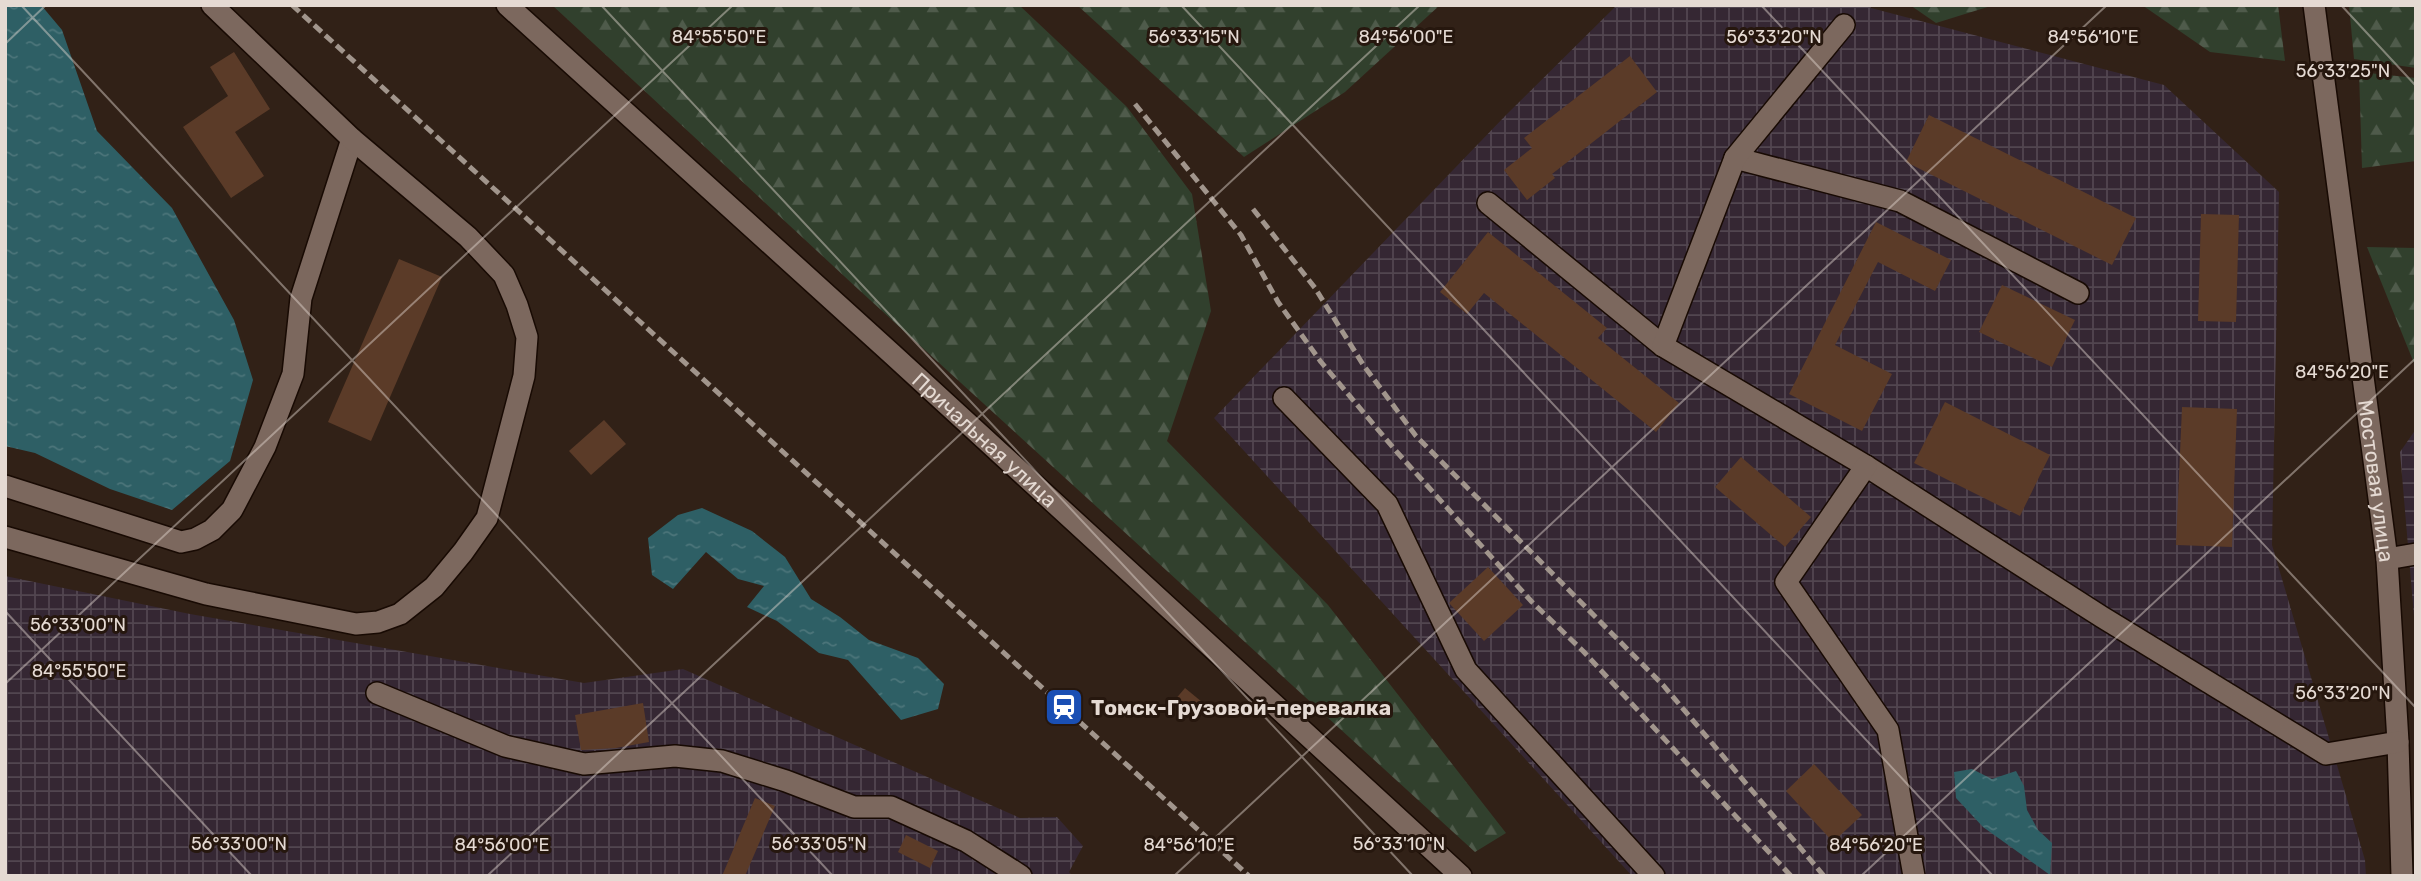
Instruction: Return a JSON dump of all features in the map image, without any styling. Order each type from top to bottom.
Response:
[{"type":"street","points":[[5,537],[206,594],[356,624],[377,622],[400,614],[434,587],[487,518],[524,376],[527,337],[504,275],[468,237],[352,139],[212,5]]},
{"type":"street","name":"Причальная улица","points":[[507,5],[1461,876]]},
{"type":"street","name":"Мостовая улица","points":[[2314,5],[2387,559],[2398,742],[2402,876]]},
{"type":"street","points":[[1663,346],[1735,158],[1844,25]]},
{"type":"street","points":[[5,486],[181,541],[195,539],[223,520],[232,510],[265,447],[293,374],[300,298],[352,139]]},
{"type":"street","points":[[1735,158],[1900,201],[2078,293]]},
{"type":"street","points":[[1488,204],[1663,346],[1866,466],[2102,617],[2326,754],[2398,742]]},
{"type":"street","points":[[1283,398],[1387,504],[1466,670],[1654,876]]},
{"type":"street","points":[[1866,466],[1786,582],[1888,730],[1914,876]]},
{"type":"street","points":[[2387,559],[2416,554]]},
{"type":"street","points":[[377,693],[505,746],[584,764],[675,756],[722,761],[786,781],[854,807],[891,807],[966,841],[1021,876]]},
{"type":"shaded area","points":[[1617,5],[1869,5],[1871,8],[2164,85],[2279,192],[2272,545],[2365,860],[2366,876],[1632,876],[1214,418],[1507,114]]},
{"type":"shaded area","points":[[2416,429],[2416,640],[2400,452]]},
{"type":"shaded area","points":[[5,576],[190,614],[584,683],[683,669],[1020,818],[1057,817],[1083,846],[1069,872],[1072,876],[5,876]]},
{"type":"green space","points":[[552,5],[1019,5],[1127,107],[1192,194],[1211,311],[1167,441],[1328,605],[1506,833],[1475,852],[858,289]]},
{"type":"green space","points":[[1077,5],[1440,5],[1345,92],[1244,157]]},
{"type":"green space","points":[[1910,5],[1994,5],[1936,23]]},
{"type":"green space","points":[[2142,5],[2278,5],[2285,61],[2210,52]]},
{"type":"green space","points":[[2349,5],[2416,5],[2416,68],[2354,59]]},
{"type":"green space","points":[[2359,72],[2416,78],[2416,161],[2362,168]]},
{"type":"green space","points":[[2367,247],[2416,248],[2416,368]]},
{"type":"water","points":[[5,5],[41,5],[62,30],[97,131],[172,208],[234,320],[253,380],[230,461],[172,510],[110,489],[35,453],[5,446]]},
{"type":"water","points":[[702,508],[752,531],[785,557],[811,599],[869,640],[918,658],[944,684],[938,709],[901,720],[848,660],[819,653],[777,621],[747,607],[764,586],[738,579],[706,552],[673,589],[652,575],[648,538],[678,515]]},
{"type":"water","points":[[1972,769],[1992,779],[2016,771],[2024,786],[2027,810],[2038,830],[2052,843],[2050,875],[1983,827],[1956,798],[1954,772]]},
{"type":"building","points":[[234,52],[270,109],[235,132],[264,176],[231,198],[183,127],[228,96],[210,67]]},
{"type":"building","points":[[1630,56],[1657,92],[1552,174],[1555,178],[1527,200],[1504,170],[1532,148],[1524,138]]},
{"type":"building","points":[[1929,115],[2136,218],[2112,265],[1906,162]]},
{"type":"building","points":[[2201,214],[2239,215],[2236,322],[2198,321]]},
{"type":"building","points":[[1876,222],[1951,260],[1935,291],[1878,262],[1835,345],[1892,374],[1862,431],[1789,394]]},
{"type":"building","points":[[1488,232],[1607,328],[1598,338],[1679,403],[1656,432],[1484,293],[1467,314],[1440,292]]},
{"type":"building","points":[[399,259],[442,277],[371,441],[328,422]]},
{"type":"building","points":[[2002,285],[2075,320],[2052,367],[1979,332]]},
{"type":"building","points":[[1945,402],[2050,455],[2020,516],[1914,463]]},
{"type":"building","points":[[2182,407],[2237,409],[2232,547],[2176,545]]},
{"type":"building","points":[[604,420],[626,444],[591,475],[569,451]]},
{"type":"building","points":[[1741,457],[1811,517],[1785,547],[1715,487]]},
{"type":"building","points":[[1488,567],[1523,605],[1484,641],[1449,603]]},
{"type":"building","points":[[1185,688],[1202,702],[1190,715],[1174,701]]},
{"type":"building","points":[[643,703],[649,742],[616,748],[581,750],[575,715]]},
{"type":"building","points":[[1814,764],[1862,815],[1833,842],[1786,791]]},
{"type":"building","points":[[755,798],[775,806],[745,876],[722,876]]},
{"type":"building","points":[[906,835],[938,851],[930,868],[898,852]]},
{"type":"railway","points":[[292,5],[1249,876]]},
{"type":"railway","points":[[1135,104],[1241,235],[1278,302],[1321,362],[1396,451],[1532,602],[1583,651],[1791,876]]},
{"type":"railway","points":[[1253,209],[1315,288],[1364,366],[1416,436],[1663,685],[1824,876]]},
{"type":"place","name":"Томск-Грузовой-перевалка","points":[[1064,707]]}]
